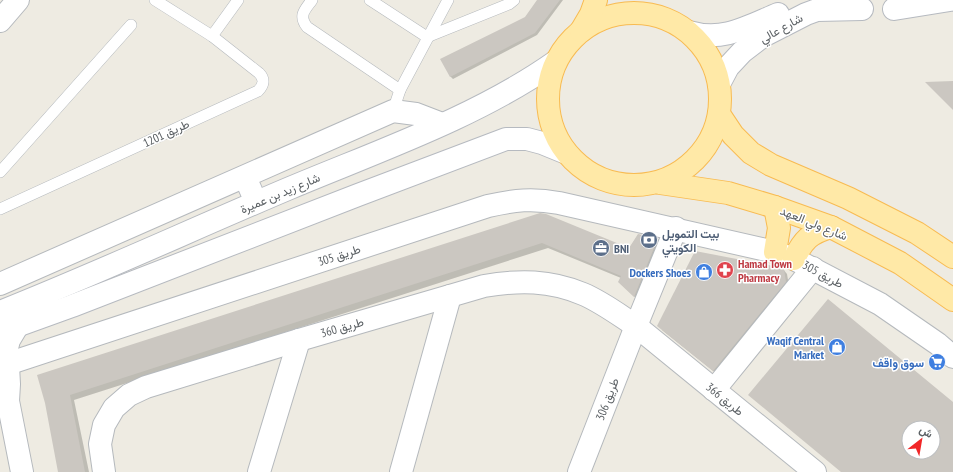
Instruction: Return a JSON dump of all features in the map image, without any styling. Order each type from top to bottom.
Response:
[{"type":"main road","points":[[580,31],[596,0]]},
{"type":"main road","points":[[642,0],[661,17],[688,32],[699,43],[708,55],[715,69],[719,84],[721,104],[712,137],[699,157],[681,172],[660,182],[634,186],[607,182],[583,170],[564,152],[553,131],[547,108],[548,84],[555,62],[565,46],[580,31],[590,24],[613,15],[637,13],[661,17]]},
{"type":"main road","points":[[719,114],[732,135],[751,153],[772,165],[848,198],[917,233],[953,257]]},
{"type":"main road","name":"شارع ولي العهد","points":[[660,182],[728,193],[775,207],[831,227],[900,263],[953,300]]},
{"type":"main road","points":[[775,207],[785,255],[800,246],[819,230],[831,227]]},
{"type":"street","points":[[0,20],[18,0]]},
{"type":"street","points":[[860,4],[870,14],[878,15],[886,14],[896,4],[950,0]]},
{"type":"street","name":"شارع عالي","points":[[688,32],[699,35],[718,36],[734,33],[807,6],[818,10],[860,4]]},
{"type":"street","name":"شارع عالي","points":[[719,84],[728,67],[742,52],[807,6]]},
{"type":"street","name":"شارع زيد بن عميرة","points":[[0,312],[70,285],[256,202],[442,124],[512,90],[555,62]]},
{"type":"street","points":[[1,278],[245,177],[393,111],[416,114],[442,124]]},
{"type":"street","points":[[22,472],[11,434],[4,394],[9,384],[7,348],[9,328],[72,306],[358,194],[506,139],[527,139],[564,152]]},
{"type":"street","points":[[245,177],[256,202]]},
{"type":"street","name":"طريق 305","points":[[7,364],[488,206],[524,199],[547,201],[676,228],[785,255],[813,268],[880,304],[938,344],[953,357]]},
{"type":"street","points":[[636,326],[676,228]]},
{"type":"street","points":[[714,390],[813,268]]},
{"type":"street","name":"طريق 360","points":[[104,472],[100,444],[104,425],[114,408],[128,395],[146,387],[299,340],[484,286],[509,281],[534,282],[553,285],[584,294],[636,326]]},
{"type":"street","points":[[401,472],[450,296]]},
{"type":"street","name":"طريق 366","points":[[636,326],[714,390],[801,468]]},
{"type":"street","name":"طريق 306","points":[[579,472],[636,326]]},
{"type":"street","points":[[260,472],[299,340]]},
{"type":"lane","name":"طريق 1201","points":[[0,209],[258,91],[263,84],[264,79],[262,76],[212,36],[155,0]]},
{"type":"lane","points":[[212,36],[238,0]]},
{"type":"lane","points":[[312,0],[303,13],[302,21],[307,27],[400,90]]},
{"type":"lane","points":[[370,0],[427,37]]},
{"type":"lane","points":[[393,111],[400,90],[448,0]]},
{"type":"lane","points":[[427,37],[509,4],[514,0]]},
{"type":"lane","points":[[0,172],[131,25]]},
{"type":"building","points":[[537,0],[560,0],[535,33],[450,77],[440,59],[525,17]]},
{"type":"building","points":[[953,81],[953,110],[925,82]]},
{"type":"building","points":[[540,213],[546,214],[629,248],[638,234],[658,238],[634,297],[618,282],[621,276],[542,243],[70,395],[85,472],[58,472],[45,403],[37,375]]},
{"type":"building","points":[[695,251],[779,267],[784,269],[786,282],[713,371],[657,326]]},
{"type":"building","name":"Waqif Central Market","points":[[828,299],[953,402],[953,472],[841,472],[748,395]]},
{"type":"place","name":"بيت التمويل الكويتي","points":[[649,240]]},
{"type":"place","name":"BNI","points":[[601,248]]},
{"type":"place","name":"Hamad Town Pharmacy","points":[[725,270]]},
{"type":"place","name":"Dockers Shoes","points":[[704,272]]},
{"type":"place","name":"Waqif Central Market","points":[[837,347]]},
{"type":"place","name":"سوق واقف","points":[[937,362]]}]
